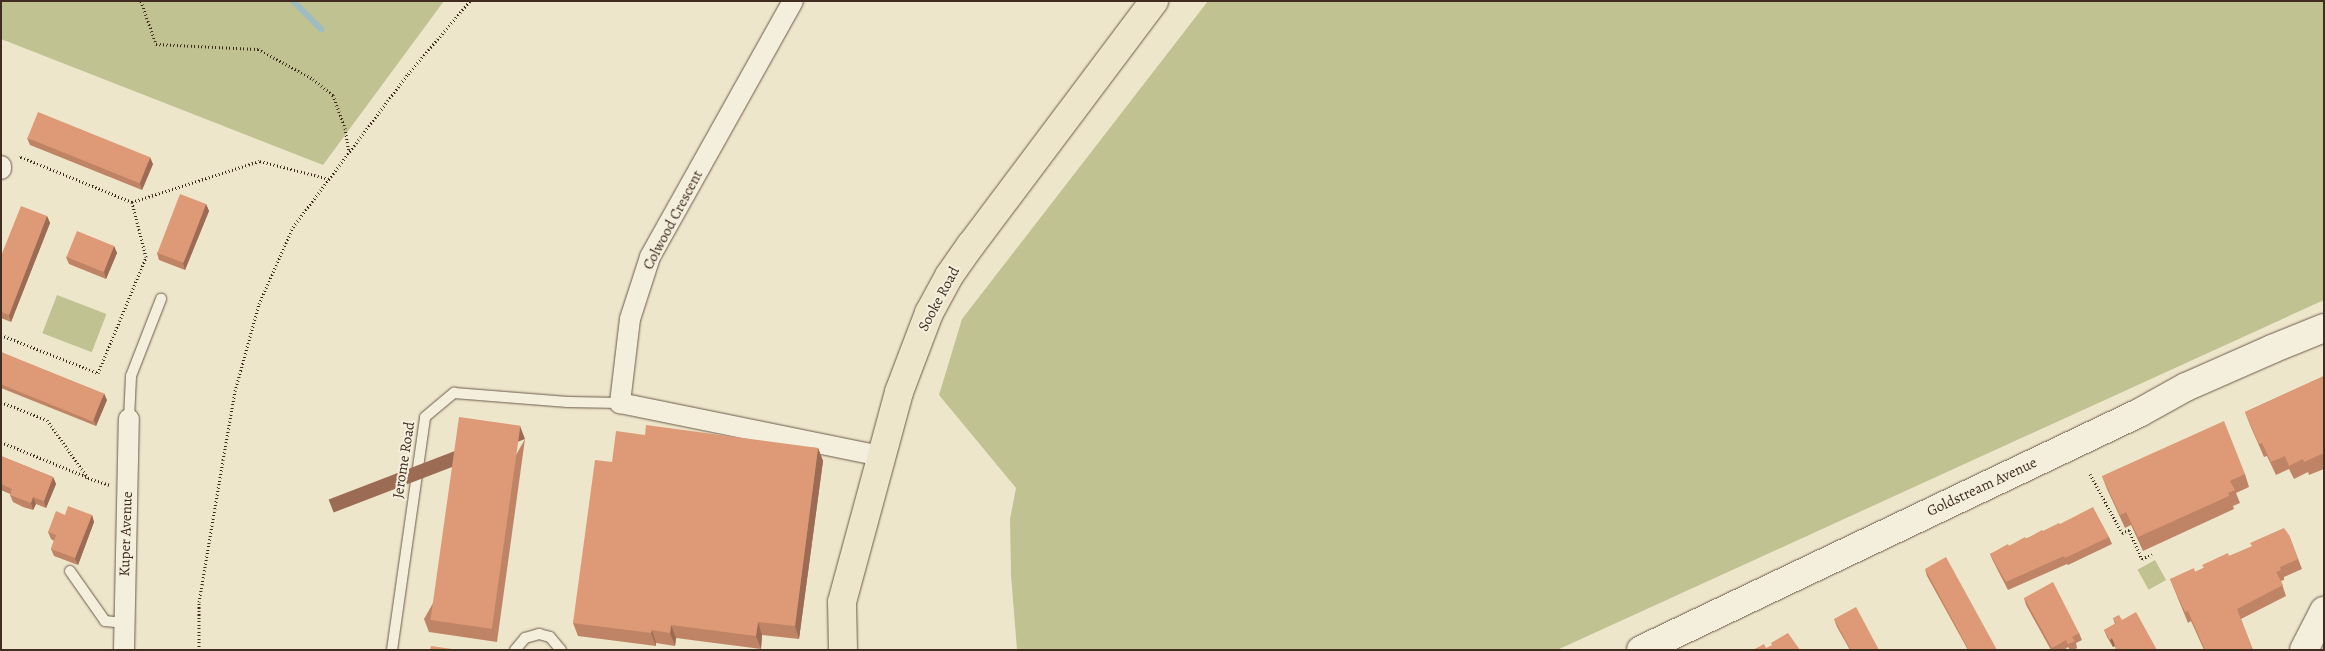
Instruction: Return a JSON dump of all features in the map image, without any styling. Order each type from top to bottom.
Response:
[{"type":"main road","name":"Sooke Road","points":[[844,650],[842,602],[899,392],[929,313],[949,276],[1154,1]]},
{"type":"street","name":"Colwood Crescent","points":[[620,403],[630,318],[650,257],[793,1]]},
{"type":"street","name":"Goldstream Avenue","points":[[1641,650],[2139,413],[2186,388],[2272,348],[2324,328]]},
{"type":"street","points":[[620,403],[882,456]]},
{"type":"street","name":"Kuper Avenue","points":[[124,650],[123,623],[129,419]]},
{"type":"street","points":[[2304,650],[2324,611]]},
{"type":"lane","points":[[129,419],[131,376],[161,299]]},
{"type":"lane","name":"Jerome Road","points":[[392,650],[425,417],[454,393],[568,402],[620,403]]},
{"type":"lane","points":[[70,571],[105,621],[123,623]]},
{"type":"lane","points":[[515,650],[525,638],[539,634],[550,637],[561,650]]},
{"type":"path","points":[[141,1],[156,44],[258,49],[313,79],[333,94],[345,128],[349,154]]},
{"type":"path","points":[[199,650],[199,602],[218,488],[236,391],[259,304],[293,227],[408,74],[470,1]]},
{"type":"path","points":[[2,167],[21,157],[132,202],[260,160],[329,179]]},
{"type":"path","points":[[1,336],[98,373],[146,257],[132,202]]},
{"type":"path","points":[[1,402],[47,420],[88,478]]},
{"type":"path","points":[[1,442],[127,492]]},
{"type":"path","points":[[2090,474],[2122,533],[2129,530],[2142,559],[2152,554]]},
{"type":"green space","points":[[1,1],[444,1],[323,165],[1,39]]},
{"type":"green space","points":[[1208,1],[2324,1],[2324,300],[1557,650],[1017,650],[1011,575],[1010,519],[1016,488],[939,395],[962,319]]},
{"type":"green space","points":[[57,295],[106,314],[92,352],[42,333]]},
{"type":"green space","points":[[2155,560],[2166,580],[2149,590],[2138,570]]},
{"type":"building","points":[[38,112],[150,157],[140,183],[28,138]]},
{"type":"building","points":[[180,194],[206,204],[184,263],[157,253]]},
{"type":"building","points":[[21,206],[47,216],[9,315],[1,312],[1,256]]},
{"type":"building","points":[[77,231],[114,246],[104,272],[67,257]]},
{"type":"building","points":[[1,352],[104,394],[93,421],[1,384]]},
{"type":"building","points":[[2324,376],[2324,453],[2304,462],[2303,459],[2289,466],[2285,456],[2271,462],[2262,443],[2259,444],[2245,412]]},
{"type":"building","points":[[459,417],[520,426],[492,629],[430,620]]},
{"type":"building","points":[[2224,421],[2245,474],[2230,481],[2235,490],[2228,493],[2229,496],[2138,537],[2126,512],[2120,515],[2102,476]]},
{"type":"building","points":[[646,425],[818,448],[795,626],[758,622],[756,636],[671,625],[670,633],[652,630],[651,633],[573,623],[595,460],[612,462],[616,431],[645,435]]},
{"type":"building","points":[[1,456],[53,477],[44,501],[33,497],[31,503],[10,495],[12,489],[1,484]]},
{"type":"building","points":[[68,506],[92,515],[75,558],[51,549],[56,535],[48,532],[56,511],[65,515]]},
{"type":"building","points":[[2093,507],[2109,537],[2065,558],[2064,556],[2006,582],[1990,554],[2008,544],[2009,546],[2025,537],[2026,539],[2042,530],[2060,524]]},
{"type":"building","points":[[2284,528],[2289,535],[2298,559],[2280,567],[2281,570],[2276,572],[2283,585],[2237,609],[2252,648],[2248,650],[2205,650],[2188,611],[2185,612],[2170,579],[2194,568],[2195,572],[2204,568],[2202,565],[2228,553],[2229,556],[2252,546],[2250,543]]},
{"type":"building","points":[[1946,557],[1997,650],[1969,650],[1925,569]]},
{"type":"building","points":[[2053,582],[2079,633],[2072,637],[2075,641],[2068,644],[2066,640],[2052,648],[2024,598]]},
{"type":"building","points":[[1856,607],[1879,650],[1851,650],[1834,619]]},
{"type":"building","points":[[2136,612],[2157,650],[2117,650],[2112,638],[2110,640],[2104,630],[2116,623],[2113,618],[2119,615],[2122,620]]},
{"type":"building","points":[[1788,633],[1800,650],[1753,650],[1764,644],[1766,648]]},
{"type":"building","points":[[431,646],[459,650],[430,650]]},
{"type":"waterway","points":[[293,1],[321,29]]}]
